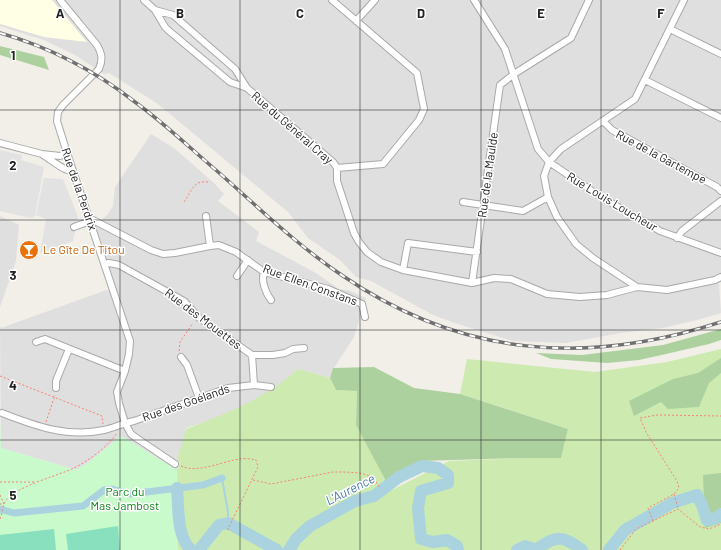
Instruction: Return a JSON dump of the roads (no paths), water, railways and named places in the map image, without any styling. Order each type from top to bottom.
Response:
[{"type":"street","name":"Rue de la Perdrix","points":[[60,0],[97,44],[102,53],[102,62],[95,74],[63,105],[58,112],[57,121],[130,341],[125,371],[117,392],[119,403],[125,423],[131,434],[175,464]]},
{"type":"street","name":"Rue du Général Cray","points":[[144,0],[155,10],[165,27],[230,82],[247,88]]},
{"type":"street","points":[[332,0],[417,73],[424,109],[419,120],[383,164],[337,168],[337,182],[358,242],[367,252],[381,262],[403,270],[472,283],[494,278],[511,280],[547,294],[580,297],[607,296],[637,287],[667,290],[715,280],[721,277]]},
{"type":"street","points":[[356,21],[375,0]]},
{"type":"street","name":"Rue Louis Loucheur","points":[[474,0],[505,49],[538,149],[549,162],[601,197],[660,231],[721,253]]},
{"type":"street","name":"Rue de la Maulde","points":[[472,283],[500,85],[514,74],[571,38],[589,0]]},
{"type":"street","points":[[637,287],[593,258],[576,244],[558,217],[548,197],[544,176],[549,162],[561,149],[635,99],[684,0]]},
{"type":"street","name":"Rue du Général Cray","points":[[155,10],[173,15],[235,69],[247,88],[337,168]]},
{"type":"street","points":[[670,29],[721,54]]},
{"type":"street","points":[[645,80],[721,118]]},
{"type":"street","name":"Rue de la Gartempe","points":[[603,121],[612,130],[717,187],[721,191]]},
{"type":"street","points":[[0,144],[42,154],[60,156],[67,153]]},
{"type":"street","points":[[42,154],[69,171],[73,171]]},
{"type":"street","points":[[463,202],[523,211],[548,197]]},
{"type":"street","points":[[678,238],[682,231],[721,202]]},
{"type":"street","points":[[206,216],[210,246]]},
{"type":"street","name":"Rue Ellen Constans","points":[[90,221],[93,220],[151,250],[163,254],[219,245],[236,252],[264,272],[328,289],[362,304],[365,317]]},
{"type":"street","points":[[74,227],[90,221]]},
{"type":"street","points":[[403,270],[408,243],[477,252]]},
{"type":"street","points":[[237,276],[248,260]]},
{"type":"street","name":"Rue des Mouettes","points":[[105,264],[109,263],[119,265],[184,301],[198,317],[252,355],[273,355],[285,353],[293,349],[304,348]]},
{"type":"street","points":[[264,272],[263,276],[266,294],[271,300]]},
{"type":"street","points":[[36,342],[45,339],[125,371]]},
{"type":"street","points":[[56,388],[56,381],[69,349]]},
{"type":"street","points":[[252,355],[254,385]]},
{"type":"street","points":[[181,357],[187,365],[199,398]]},
{"type":"street","name":"Rue des Goélands","points":[[2,413],[44,428],[58,431],[76,432],[104,430],[228,388],[254,385],[272,387]]},
{"type":"waterway","name":"L'Aurence","points":[[289,550],[296,539],[310,526],[355,501],[374,496],[399,477],[422,466],[438,468],[448,475],[448,483],[421,491],[418,508],[421,539],[433,542],[447,540],[457,546],[458,550]]},
{"type":"waterway","name":"L'Aurence","points":[[222,478],[228,512],[228,523]]},
{"type":"waterway","name":"L'Aurence","points":[[0,509],[14,513],[83,506],[104,490],[112,489],[130,494],[203,485],[222,478]]},
{"type":"waterway","name":"L'Aurence","points":[[177,488],[179,521],[183,537],[191,550]]},
{"type":"waterway","name":"L'Aurence","points":[[609,550],[625,530],[672,503],[697,495],[707,520],[715,519],[721,514]]},
{"type":"waterway","name":"L'Aurence","points":[[199,550],[219,525],[228,523],[277,550]]},
{"type":"waterway","name":"L'Aurence","points":[[536,550],[554,539],[564,539],[582,550]]},
{"type":"waterway","name":"L'Aurence","points":[[517,550],[525,546],[536,550]]},
{"type":"railway","points":[[0,33],[36,45],[54,53],[104,80],[156,118],[278,226],[326,264],[388,303],[433,324],[480,338],[526,346],[574,348],[622,345],[671,336],[721,322]]},
{"type":"place","name":"Le Gîte De Titou","points":[[29,250]]},
{"type":"park label","name":"Parc du Mas Jambost","points":[[125,499]]}]
